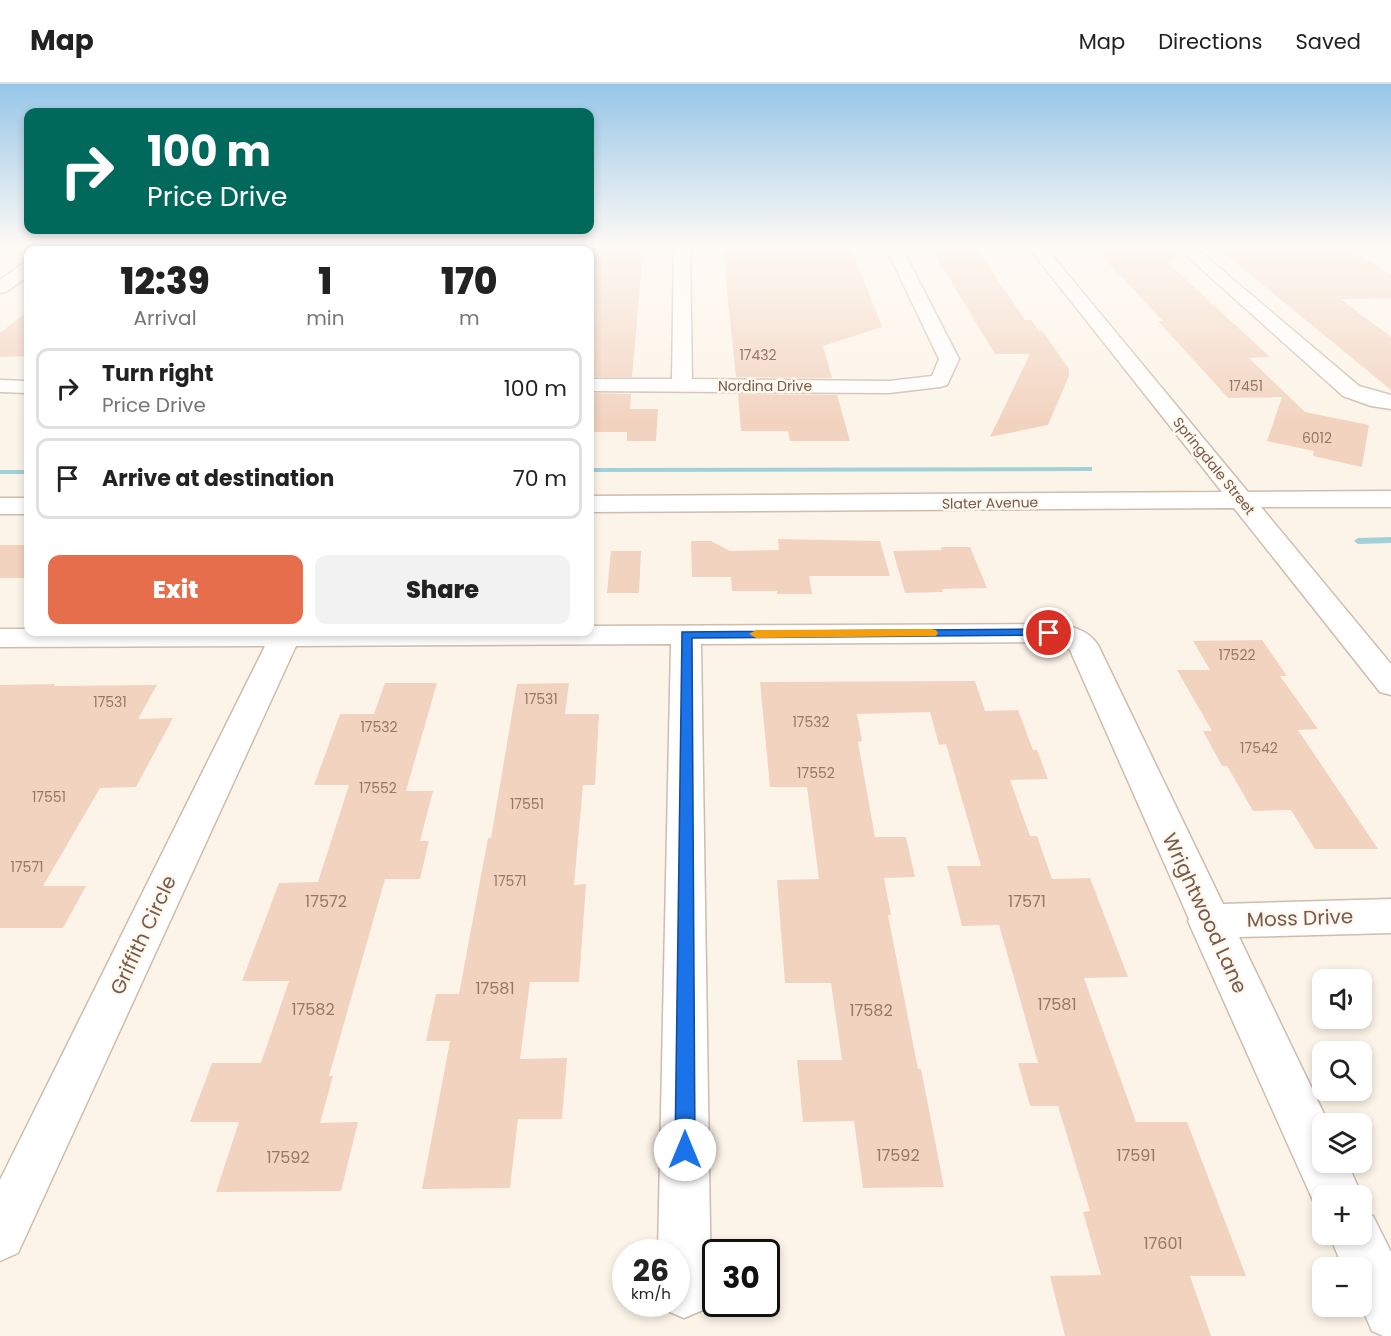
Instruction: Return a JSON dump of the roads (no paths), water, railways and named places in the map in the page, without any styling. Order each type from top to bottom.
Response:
[{"type":"street","points":[[682,306],[682,385]]},
{"type":"street","name":"Nordina Drive","points":[[594,385],[889,387],[940,381],[949,360],[923,306]]},
{"type":"street","name":"Springdale Street","points":[[1084,306],[1391,685]]},
{"type":"street","points":[[1253,306],[1351,391],[1385,402]]},
{"type":"street","points":[[0,386],[24,387]]},
{"type":"street","name":"Slater Avenue","points":[[594,504],[1391,499]]},
{"type":"street","points":[[0,506],[24,506]]},
{"type":"street","name":"Wrightwood Lane","points":[[686,635],[1049,633],[1068,635],[1083,645],[1331,1185]]},
{"type":"street","points":[[594,635],[686,635],[684,1239]]},
{"type":"street","points":[[0,638],[191,636]]},
{"type":"street","name":"Griffith Circle","points":[[0,1235],[286,636]]},
{"type":"street","name":"Moss Drive","points":[[1208,921],[1391,916]]},
{"type":"street","points":[[1360,1245],[1391,1312]]},
{"type":"waterway","points":[[594,470],[1089,469]]},
{"type":"waterway","points":[[0,472],[24,472]]},
{"type":"waterway","points":[[1358,541],[1391,540]]}]
